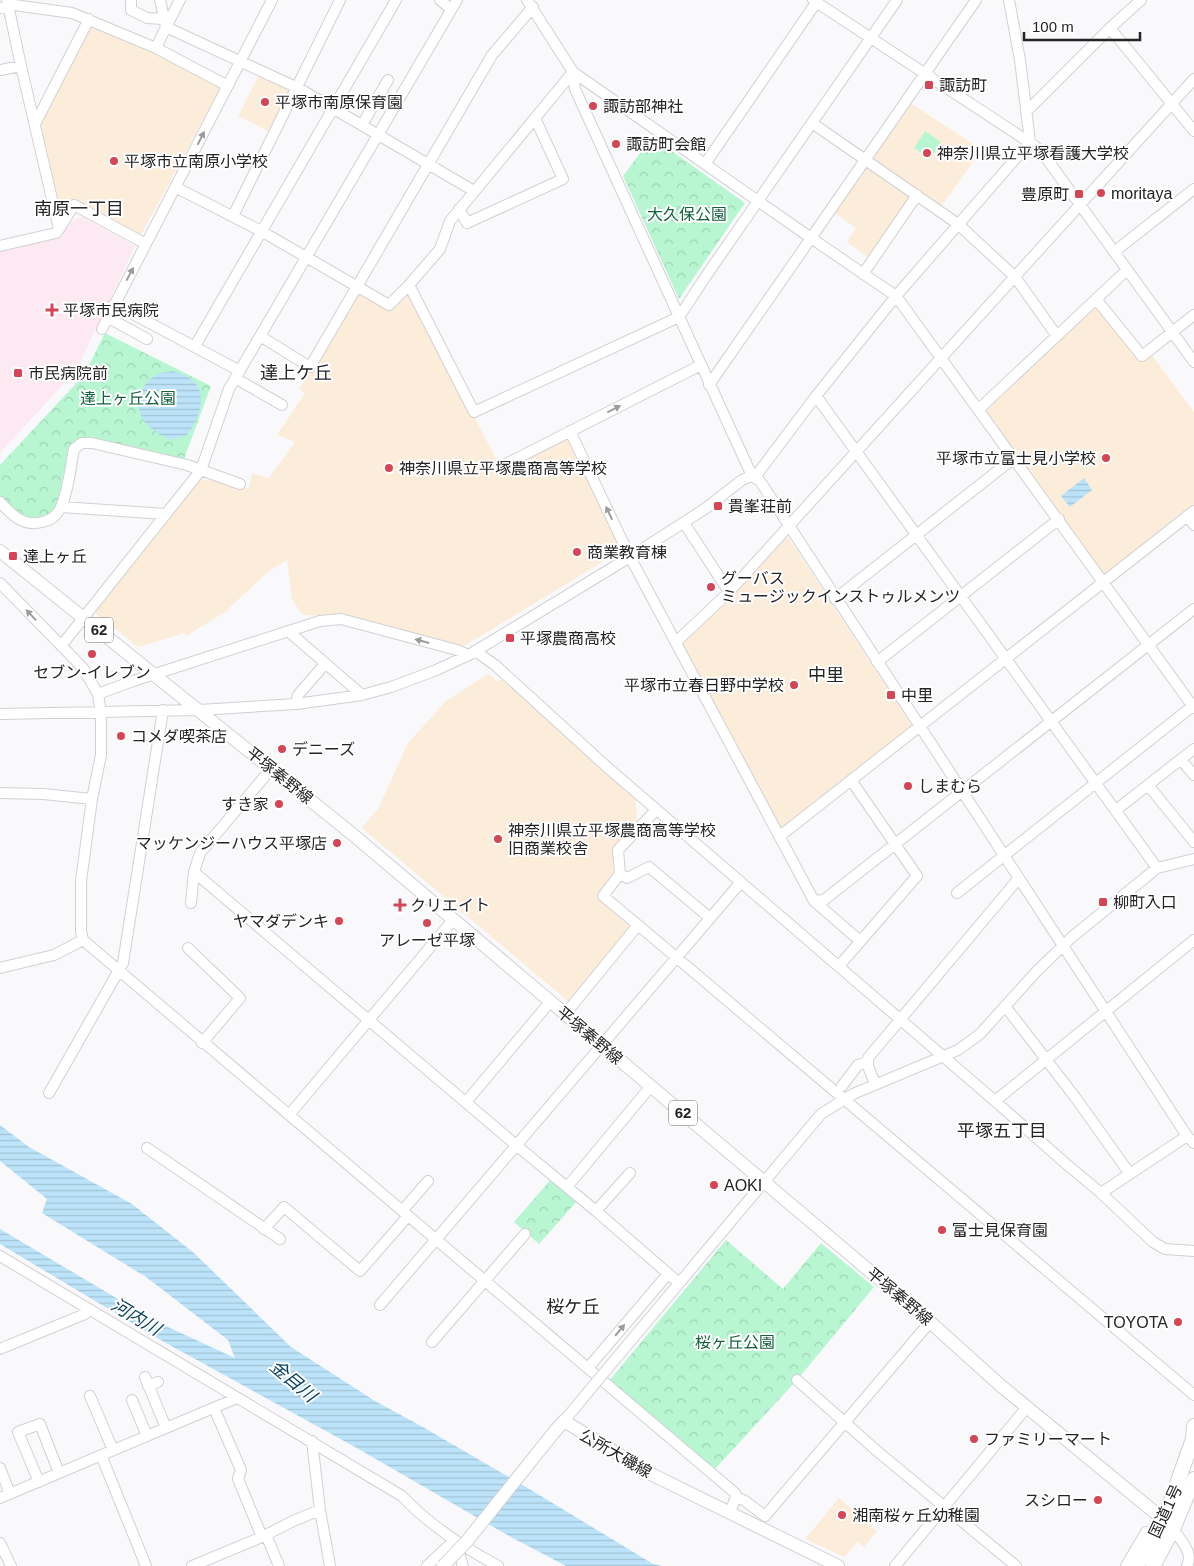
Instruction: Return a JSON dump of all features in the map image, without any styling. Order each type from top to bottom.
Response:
[{"type":"highway","name":"国道1号","points":[[1153,1566],[1168,1525],[1193,1439],[1194,1426]]},
{"type":"highway","name":"国道1号","points":[[1137,1566],[1154,1537],[1168,1525],[1194,1479]]},
{"type":"main road","name":"平塚秦野線","points":[[0,551],[85,618],[152,675],[199,710],[454,920],[550,1002],[566,1013],[1168,1525]]},
{"type":"main road","name":"公所大磯線","points":[[443,1566],[467,1541],[559,1426],[838,1566]]},
{"type":"street","points":[[131,0],[131,10],[147,18],[165,23],[296,87],[474,191]]},
{"type":"street","points":[[160,0],[165,23]]},
{"type":"street","points":[[156,48],[165,23],[180,0]]},
{"type":"street","points":[[102,330],[107,317],[272,0]]},
{"type":"street","points":[[233,216],[340,0]]},
{"type":"street","points":[[195,346],[396,0]]},
{"type":"street","points":[[440,0],[451,9]]},
{"type":"street","points":[[62,646],[201,470],[229,389],[457,0]]},
{"type":"street","points":[[409,285],[474,412],[680,317],[757,201],[897,0]]},
{"type":"street","points":[[709,385],[976,0]]},
{"type":"street","points":[[0,714],[199,710],[296,704],[362,695],[391,687],[434,671],[472,653],[630,557],[684,523],[742,480],[758,473],[816,396],[896,296],[1030,142],[1027,111],[1009,0]]},
{"type":"street","points":[[1027,111],[1110,28],[1141,0]]},
{"type":"street","points":[[704,164],[816,1],[1030,142],[1044,155],[1194,362]]},
{"type":"street","points":[[59,229],[5,4],[72,13],[89,19],[156,48],[228,86]]},
{"type":"street","points":[[260,336],[310,367],[492,55],[530,4],[573,72],[896,296],[1194,706],[957,893]]},
{"type":"street","points":[[35,124],[89,19]]},
{"type":"street","points":[[1110,28],[1194,131]]},
{"type":"street","points":[[0,70],[21,66]]},
{"type":"street","points":[[175,187],[261,231],[389,305],[409,285],[440,248],[450,221],[459,209],[573,72]]},
{"type":"street","points":[[573,72],[575,89],[752,476],[760,481],[788,527],[1190,1140],[1101,1193]]},
{"type":"street","points":[[676,642],[729,592],[1194,79]]},
{"type":"street","points":[[362,125],[388,80]]},
{"type":"street","points":[[459,209],[467,223],[563,179],[535,118]]},
{"type":"street","points":[[812,123],[958,224],[1015,277],[1058,336]]},
{"type":"street","points":[[1114,252],[1194,189]]},
{"type":"street","points":[[863,274],[917,195]]},
{"type":"street","points":[[0,246],[56,233],[74,205],[146,244]]},
{"type":"street","points":[[979,409],[1127,270]]},
{"type":"street","points":[[1096,299],[1142,356],[1194,315]]},
{"type":"street","points":[[114,304],[195,346],[282,405]]},
{"type":"street","points":[[107,317],[147,339]]},
{"type":"street","points":[[500,467],[701,365]]},
{"type":"street","points":[[816,396],[1158,868]]},
{"type":"street","points":[[570,431],[630,557],[814,901],[860,941]]},
{"type":"street","points":[[0,502],[18,520],[32,524],[53,518],[62,506],[74,449],[82,443],[92,443],[187,465],[240,484]]},
{"type":"street","points":[[835,599],[1014,458]]},
{"type":"street","points":[[62,506],[166,514]]},
{"type":"street","points":[[780,836],[920,728],[1191,513],[1194,525]]},
{"type":"street","points":[[877,662],[1058,519]]},
{"type":"street","points":[[684,523],[729,592]]},
{"type":"street","points":[[0,583],[83,668],[98,694],[102,713],[102,754],[92,799],[81,880],[80,931],[83,940],[735,1493],[736,1497],[746,1501],[765,1516],[930,1322]]},
{"type":"street","points":[[814,901],[824,900],[1194,609]]},
{"type":"street","points":[[98,694],[320,621],[342,619],[472,653],[495,665],[656,810],[900,1018],[1101,1193],[1147,1236],[1164,1249],[1194,1251]]},
{"type":"street","points":[[288,631],[362,695]]},
{"type":"street","points":[[296,704],[298,695],[325,664]]},
{"type":"street","points":[[49,1093],[123,963],[163,710]]},
{"type":"street","points":[[1116,810],[1194,749]]},
{"type":"street","points":[[1181,760],[1194,776]]},
{"type":"street","points":[[191,904],[194,872],[200,853],[271,769]]},
{"type":"street","points":[[839,966],[917,876],[851,780]]},
{"type":"street","points":[[1148,785],[1194,842]]},
{"type":"street","points":[[0,793],[43,794],[92,799]]},
{"type":"street","points":[[656,810],[618,850],[620,874],[603,896],[1194,1395]]},
{"type":"street","points":[[559,1426],[821,1114],[844,1099],[875,1084],[958,1050],[980,1034],[1062,945],[1158,868],[1194,859]]},
{"type":"street","points":[[620,874],[627,878],[649,867],[710,918]]},
{"type":"street","points":[[194,872],[679,1283]]},
{"type":"street","points":[[875,1084],[867,1062],[868,1058],[1019,878]]},
{"type":"street","points":[[380,1305],[742,882]]},
{"type":"street","points":[[289,1115],[454,920]]},
{"type":"street","points":[[566,1013],[638,925]]},
{"type":"street","points":[[0,968],[54,955],[83,940]]},
{"type":"street","points":[[995,1101],[1194,940]]},
{"type":"street","points":[[188,948],[240,998],[202,1042]]},
{"type":"street","points":[[466,1102],[550,1002]]},
{"type":"street","points":[[1004,1006],[1046,1059],[1130,1174]]},
{"type":"street","points":[[842,1086],[858,1065],[867,1062]]},
{"type":"street","points":[[566,1187],[651,1086]]},
{"type":"street","points":[[147,1148],[280,1239]]},
{"type":"street","points":[[596,1211],[630,1173]]},
{"type":"street","points":[[264,1229],[284,1207],[360,1270],[405,1213],[428,1180]]},
{"type":"street","points":[[432,1342],[525,1234]]},
{"type":"street","points":[[0,1256],[402,1496],[430,1523],[472,1552],[498,1566]]},
{"type":"street","points":[[588,1368],[668,1274]]},
{"type":"street","points":[[58,1291],[59,1298],[85,1314],[105,1324],[114,1324]]},
{"type":"street","points":[[0,1350],[85,1314]]},
{"type":"street","points":[[797,1380],[877,1451],[1016,1566]]},
{"type":"street","points":[[150,1381],[166,1428]]},
{"type":"street","points":[[90,1396],[113,1450]]},
{"type":"street","points":[[0,1468],[5,1496],[237,1398]]},
{"type":"street","points":[[132,1400],[147,1436]]},
{"type":"street","points":[[894,1566],[945,1508],[1028,1407]]},
{"type":"street","points":[[214,1408],[241,1470],[238,1479],[279,1566]]},
{"type":"street","points":[[39,1482],[18,1432],[40,1424],[59,1473]]},
{"type":"street","points":[[312,1441],[320,1510],[330,1566]]},
{"type":"street","points":[[101,1455],[146,1566]]},
{"type":"street","points":[[730,1512],[736,1497]]},
{"type":"street","points":[[192,1566],[320,1510]]},
{"type":"street","points":[[1168,1525],[1189,1551],[1190,1557],[1187,1566]]},
{"type":"street","points":[[1126,1566],[1146,1532],[1154,1537]]},
{"type":"street","points":[[427,1566],[455,1540]]},
{"type":"street","points":[[455,1540],[463,1566]]},
{"type":"street","points":[[0,1542],[11,1566]]},
{"type":"shaded area","name":"平塚市立南原小学校","points":[[93,23],[218,83],[220,89],[139,236],[69,200],[63,213],[59,214],[39,122]]},
{"type":"shaded area","name":"平塚市南原保育園","points":[[260,73],[292,88],[270,132],[238,116]]},
{"type":"shaded area","name":"神奈川県立平塚看護大学校","points":[[909,102],[982,150],[940,208],[873,162],[872,156]]},
{"type":"shaded area","name":"神奈川県立平塚看護大学校","points":[[866,165],[912,198],[870,259],[847,242],[856,228],[833,212]]},
{"type":"shaded area","name":"平塚市民病院","points":[[82,217],[135,246],[77,369],[0,453],[0,250],[59,237],[73,220]]},
{"type":"shaded area","name":"神奈川県立平塚農商高等学校","points":[[358,290],[389,308],[406,292],[409,292],[502,470],[569,435],[622,550],[461,648],[345,617],[302,615],[292,599],[287,560],[269,571],[225,612],[186,636],[185,633],[138,647],[94,612],[198,478],[249,488],[252,473],[269,478],[295,442],[277,435],[305,393],[299,389]]},
{"type":"shaded area","name":"平塚市立富士見小学校","points":[[1098,306],[1142,362],[1152,355],[1194,412],[1194,504],[1106,573],[1102,573],[986,413],[986,409],[1094,307]]},
{"type":"shaded area","name":"平塚市立春日野中学校","points":[[785,535],[913,727],[783,828],[779,828],[679,643]]},
{"type":"shaded area","name":"神奈川県立平塚農商高等学校 旧商業校舎","points":[[488,674],[497,681],[502,680],[636,800],[637,822],[613,849],[614,875],[596,897],[630,929],[570,1001],[363,829],[363,826],[378,809],[408,743],[446,701]]},
{"type":"shaded area","name":"湘南桜ヶ丘幼稚園","points":[[839,1498],[877,1531],[864,1547],[858,1542],[844,1557],[805,1539]]},
{"type":"green space","points":[[925,131],[941,142],[930,159],[914,148]]},
{"type":"green space","name":"大久保公園","points":[[652,137],[745,203],[679,299],[623,176]]},
{"type":"green space","name":"達上ヶ丘公園","points":[[105,333],[211,386],[184,459],[94,438],[81,438],[69,446],[56,508],[46,516],[29,520],[7,506],[0,497],[0,465],[84,375]]},
{"type":"green space","points":[[552,1178],[578,1200],[539,1244],[514,1222]]},
{"type":"green space","name":"桜ヶ丘公園","points":[[726,1240],[783,1289],[821,1243],[874,1287],[797,1380],[714,1470],[609,1381]]},
{"type":"green space","points":[[699,1321],[713,1332],[703,1345],[689,1334]]},
{"type":"water","points":[[173,371],[186,376],[195,383],[201,397],[201,405],[199,413],[187,435],[170,440],[147,425],[140,412],[139,399],[140,393],[151,378]]},
{"type":"water","points":[[1084,478],[1092,490],[1070,507],[1061,496]]},
{"type":"water","points":[[0,1125],[29,1147],[132,1204],[194,1253],[291,1347],[375,1401],[536,1493],[653,1564],[662,1566],[566,1566],[509,1536],[355,1447],[157,1338],[0,1244],[0,1229],[155,1321],[235,1358],[228,1340],[146,1277],[42,1213],[47,1199],[0,1161]]},
{"type":"place","name":"諏訪町","points":[[929,85]]},
{"type":"place","name":"平塚市南原保育園","points":[[265,102]]},
{"type":"place","name":"諏訪部神社","points":[[593,106]]},
{"type":"place","name":"諏訪町会館","points":[[616,144]]},
{"type":"place","name":"神奈川県立平塚看護大学校","points":[[927,153]]},
{"type":"place","name":"平塚市立南原小学校","points":[[114,161]]},
{"type":"place","name":"moritaya","points":[[1101,193]]},
{"type":"place","name":"豊原町","points":[[1079,194]]},
{"type":"place","name":"平塚市民病院","points":[[52,310]]},
{"type":"place","name":"市民病院前","points":[[18,373]]},
{"type":"place","name":"平塚市立富士見小学校","points":[[1106,458]]},
{"type":"place","name":"神奈川県立平塚農商高等学校","points":[[389,468]]},
{"type":"place","name":"貴峯荘前","points":[[718,506]]},
{"type":"place","name":"商業教育棟","points":[[577,552]]},
{"type":"place","name":"達上ヶ丘","points":[[13,556]]},
{"type":"place","name":"グーバス ミュージックインストゥルメンツ","points":[[711,587]]},
{"type":"place","name":"平塚農商高校","points":[[510,638]]},
{"type":"place","name":"セブン-イレブン","points":[[92,654]]},
{"type":"place","name":"平塚市立春日野中学校","points":[[794,685]]},
{"type":"place","name":"中里","points":[[891,695]]},
{"type":"place","name":"コメダ喫茶店","points":[[121,736]]},
{"type":"place","name":"デニーズ","points":[[282,749]]},
{"type":"place","name":"しまむら","points":[[908,786]]},
{"type":"place","name":"すき家","points":[[279,804]]},
{"type":"place","name":"神奈川県立平塚農商高等学校 旧商業校舎","points":[[498,839]]},
{"type":"place","name":"マッケンジーハウス平塚店","points":[[337,843]]},
{"type":"place","name":"柳町入口","points":[[1103,902]]},
{"type":"place","name":"クリエイト","points":[[400,905]]},
{"type":"place","name":"ヤマダデンキ","points":[[339,921]]},
{"type":"place","name":"アレーゼ平塚","points":[[427,923]]},
{"type":"place","name":"AOKI","points":[[714,1185]]},
{"type":"place","name":"富士見保育園","points":[[942,1230]]},
{"type":"place","name":"TOYOTA","points":[[1178,1322]]},
{"type":"place","name":"ファミリーマート","points":[[974,1439]]},
{"type":"place","name":"スシロー","points":[[1098,1500]]},
{"type":"place","name":"湘南桜ヶ丘幼稚園","points":[[842,1515]]},
{"type":"district","name":"南原一丁目","points":[[79,209]]},
{"type":"district","name":"達上ケ丘","points":[[296,373]]},
{"type":"district","name":"中里","points":[[826,675]]},
{"type":"district","name":"平塚五丁目","points":[[1002,1131]]},
{"type":"district","name":"桜ケ丘","points":[[573,1307]]},
{"type":"water label","name":"河内川","points":[[136,1317]]},
{"type":"water label","name":"金目川","points":[[293,1381]]}]
